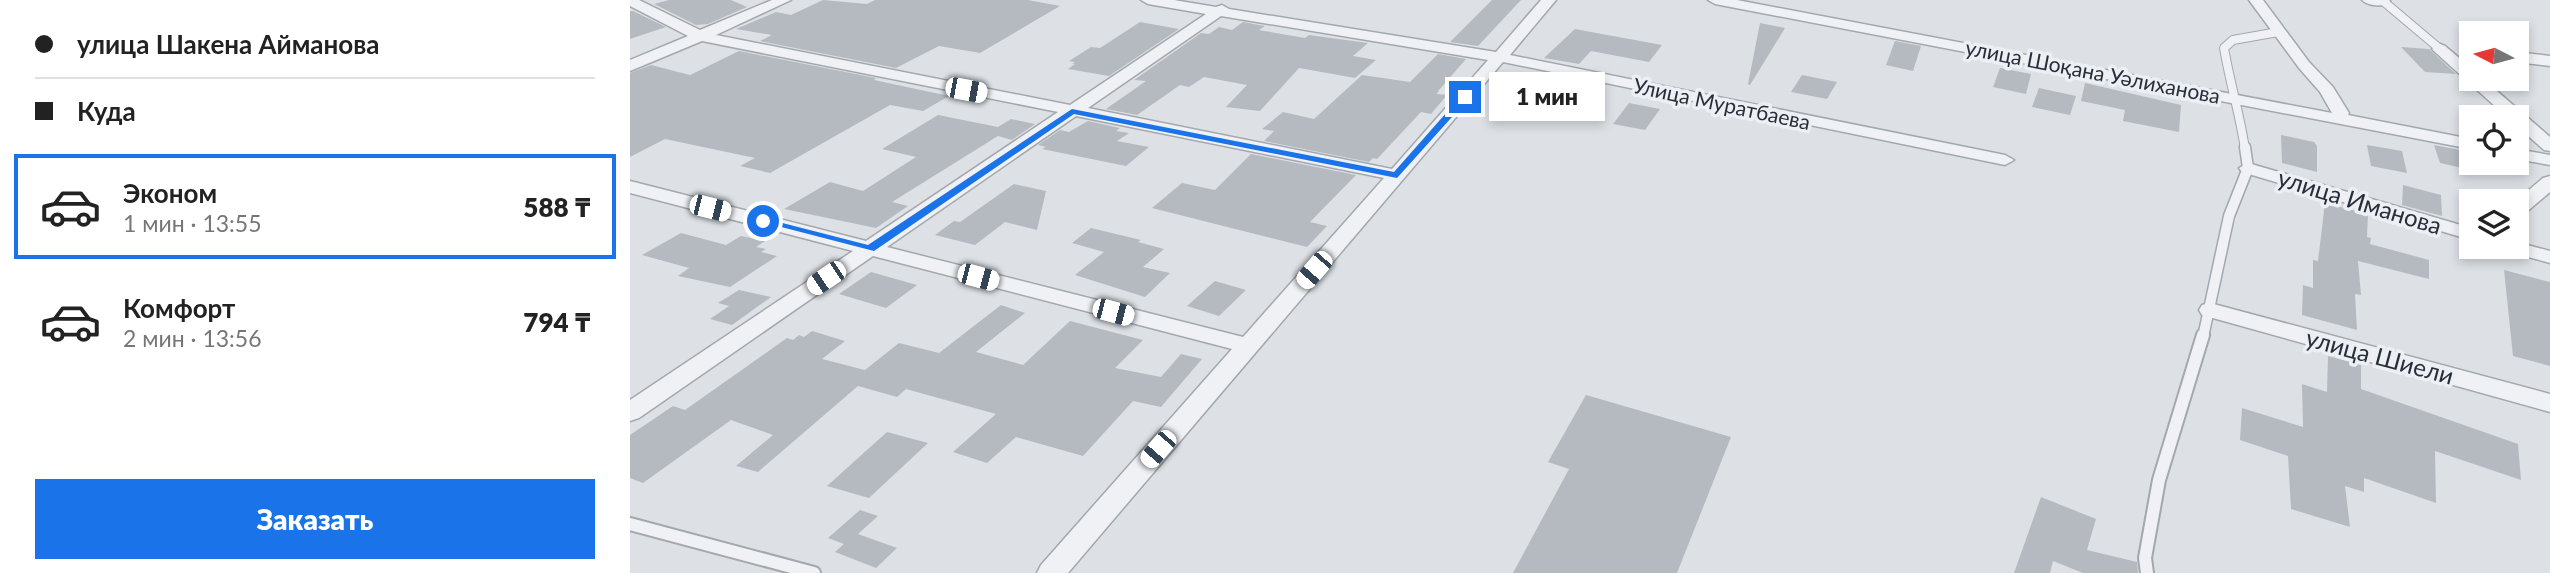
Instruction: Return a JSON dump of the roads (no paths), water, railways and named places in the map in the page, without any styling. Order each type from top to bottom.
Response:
[{"type":"street","points":[[630,66],[784,0]]},
{"type":"street","name":"Улица Муратбаева","points":[[1148,0],[1499,57],[2005,160]]},
{"type":"street","points":[[630,412],[1235,0]]},
{"type":"street","points":[[1051,573],[1549,0]]},
{"type":"street","name":"улица Шоқана Уәлиханова","points":[[1715,0],[2459,142]]},
{"type":"street","points":[[2256,0],[2262,5],[2278,32],[2333,99],[2341,113],[2337,118]]},
{"type":"street","points":[[630,1],[700,36],[1397,175]]},
{"type":"street","points":[[2440,48],[2459,50]]},
{"type":"street","points":[[2440,48],[2459,65]]},
{"type":"street","points":[[2529,59],[2550,61]]},
{"type":"street","points":[[2489,91],[2550,146]]},
{"type":"street","points":[[2529,156],[2550,160]]},
{"type":"street","name":"улица Иманова","points":[[2248,168],[2459,230]]},
{"type":"street","points":[[2529,200],[2550,182]]},
{"type":"street","points":[[630,187],[1248,346]]},
{"type":"street","points":[[2529,251],[2550,257]]},
{"type":"street","name":"улица Шиели","points":[[2210,310],[2550,403]]},
{"type":"lane","points":[[2376,1],[2440,48]]},
{"type":"lane","points":[[2147,573],[2145,558],[2159,480],[2179,422],[2210,310],[2230,216],[2248,168],[2239,109],[2233,98],[2224,48],[2233,40],[2278,32]]},
{"type":"lane","points":[[630,524],[814,573]]}]
